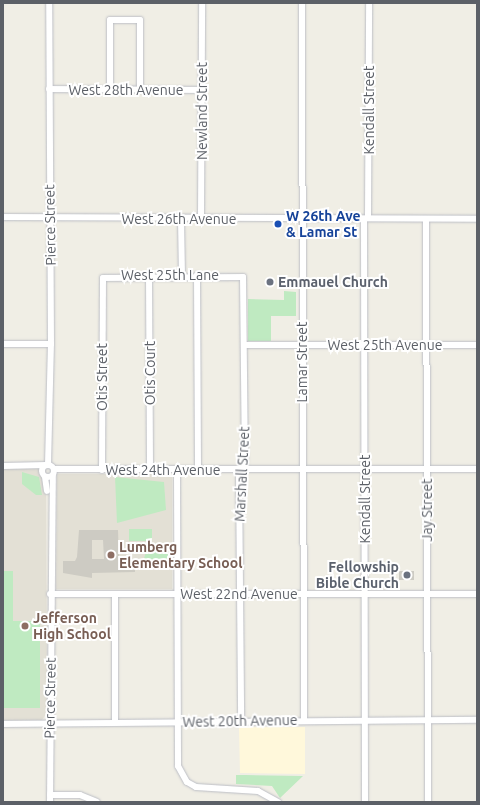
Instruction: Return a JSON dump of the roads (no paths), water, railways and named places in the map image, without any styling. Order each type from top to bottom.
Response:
[{"type":"street","name":"Pierce Street","points":[[49,3],[51,344],[50,447],[52,469],[50,594],[50,802]]},
{"type":"street","name":"Newland Street","points":[[202,3],[202,219]]},
{"type":"street","name":"Lamar Street","points":[[302,3],[304,720]]},
{"type":"street","name":"Kendall Street","points":[[365,802],[364,345],[369,3]]},
{"type":"street","points":[[110,90],[110,20],[140,20],[140,90]]},
{"type":"street","name":"West 28th Avenue","points":[[49,89],[202,90]]},
{"type":"street","name":"West 26th Avenue","points":[[3,217],[50,219],[477,219]]},
{"type":"street","points":[[181,219],[182,275]]},
{"type":"street","name":"Jay Street","points":[[426,219],[428,802]]},
{"type":"street","name":"Otis Court","points":[[149,275],[150,470]]},
{"type":"street","points":[[197,275],[198,470]]},
{"type":"street","name":"West 25th Lane","points":[[102,283],[106,276],[197,275],[244,277]]},
{"type":"street","name":"Marshall Street","points":[[240,720],[242,470],[245,466],[244,277]]},
{"type":"street","name":"Otis Street","points":[[102,283],[102,470]]},
{"type":"street","points":[[3,344],[51,344]]},
{"type":"street","name":"West 25th Avenue","points":[[245,345],[477,345]]},
{"type":"street","name":"West 24th Avenue","points":[[3,466],[30,466],[65,470],[477,469]]},
{"type":"street","name":"West 24th Avenue","points":[[30,466],[44,474]]},
{"type":"street","points":[[44,474],[52,469]]},
{"type":"street","points":[[44,474],[52,469]]},
{"type":"street","points":[[177,470],[178,766],[187,782],[206,790],[258,791],[278,802]]},
{"type":"street","name":"Pierce Street","points":[[44,474],[50,594]]},
{"type":"street","name":"West 22nd Avenue","points":[[50,594],[477,594]]},
{"type":"street","points":[[115,594],[115,722]]},
{"type":"street","name":"West 20th Avenue","points":[[3,724],[240,720],[477,720]]},
{"type":"street","points":[[50,795],[80,795],[97,802]]},
{"type":"place","name":"W 26th Ave & Lamar St","points":[[278,224]]},
{"type":"place","name":"Emmauel Church","points":[[270,282]]},
{"type":"place","name":"Lumberg Elementary School","points":[[111,555]]},
{"type":"place","name":"Fellowship Bible Church","points":[[407,575]]},
{"type":"place","name":"Jefferson High School","points":[[25,626]]}]
